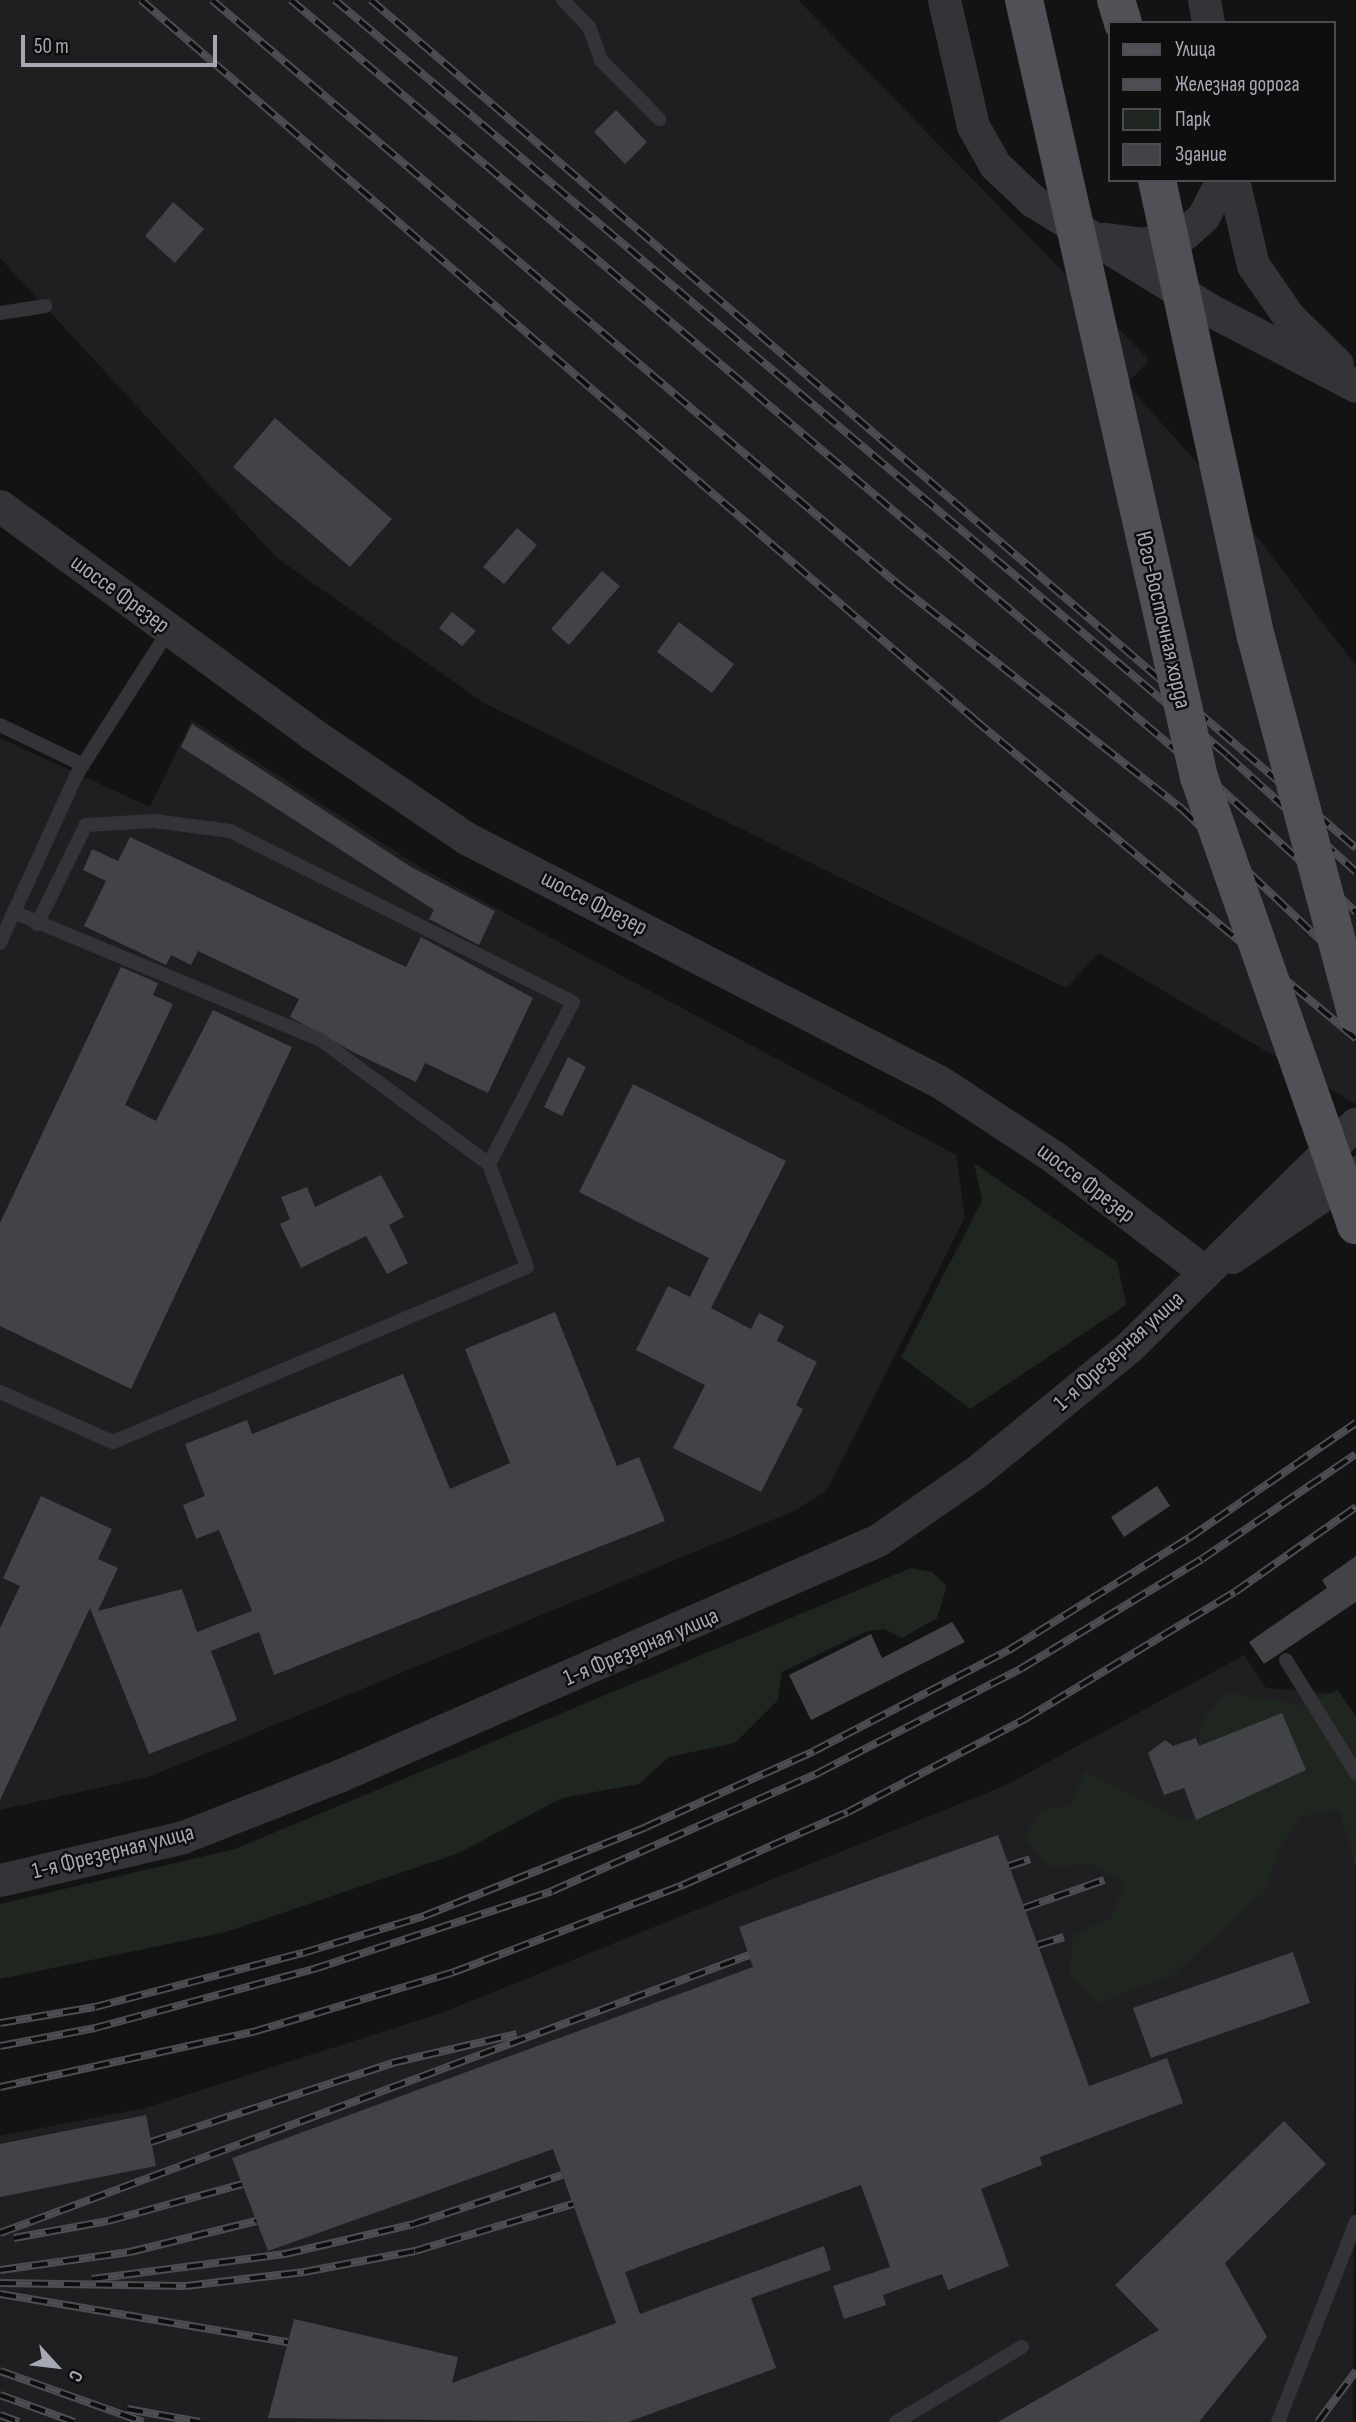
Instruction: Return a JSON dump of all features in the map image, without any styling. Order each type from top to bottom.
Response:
[{"type":"main road","name":"Юго-Восточная хорда","points":[[1024,0],[1199,777],[1356,1225]]},
{"type":"main road","points":[[1116,0],[1122,21]]},
{"type":"main road","points":[[1157,182],[1255,637],[1356,1014]]},
{"type":"street","points":[[944,0],[973,126],[995,165],[1033,201],[1212,311],[1356,385]]},
{"type":"street","points":[[1204,0],[1208,21]]},
{"type":"street","points":[[1095,238],[1143,244],[1185,233],[1203,216],[1221,182]]},
{"type":"street","points":[[1233,182],[1253,265],[1289,317],[1356,385]]},
{"type":"street","name":"шоссе Фрезер","points":[[0,506],[169,630],[466,838],[880,1047],[972,1101],[1205,1272]]},
{"type":"street","name":"1-я Фрезерная улица","points":[[0,1880],[183,1837],[819,1571],[910,1521],[976,1472],[1130,1346],[1346,1131]]},
{"type":"street","name":"1-я Фрезерная улица","points":[[1205,1272],[1287,1224],[1356,1172]]},
{"type":"lane","points":[[563,0],[589,27],[601,60],[659,119]]},
{"type":"lane","points":[[0,313],[45,306]]},
{"type":"lane","points":[[0,943],[83,765],[169,630]]},
{"type":"lane","points":[[0,725],[83,765]]},
{"type":"lane","points":[[37,923],[86,825],[154,821],[230,831],[573,1002],[489,1164]]},
{"type":"lane","points":[[0,1392],[113,1442],[527,1267],[489,1164],[321,1040],[14,912]]},
{"type":"lane","points":[[1286,1660],[1356,1773]]},
{"type":"lane","points":[[1278,2422],[1356,2222]]},
{"type":"lane","points":[[896,2422],[1022,2347]]},
{"type":"shaded area","points":[[0,0],[798,0],[1149,360],[1127,384],[1221,490],[1356,666],[1356,1104],[1099,953],[1066,988],[484,703],[277,558],[0,258]]},
{"type":"shaded area","points":[[192,720],[421,868],[956,1155],[965,1217],[827,1490],[794,1511],[151,1776],[0,1810],[0,738],[150,807]]},
{"type":"shaded area","points":[[1244,1655],[1266,1688],[1328,1693],[1356,1738],[1353,2422],[0,2422],[0,2136],[145,2108],[441,2013],[1006,1785]]},
{"type":"green space","points":[[974,1163],[1117,1262],[1126,1305],[970,1409],[901,1357],[982,1201]]},
{"type":"green space","points":[[911,1568],[932,1572],[947,1586],[937,1618],[902,1638],[884,1629],[865,1632],[782,1672],[778,1700],[735,1743],[669,1757],[639,1784],[562,1798],[459,1853],[226,1932],[0,1979],[0,1904],[235,1849]]},
{"type":"green space","points":[[1338,1690],[1356,1717],[1356,1868],[1339,1810],[1301,1816],[1278,1852],[1267,1889],[1175,1974],[1098,2003],[1070,1974],[1073,1934],[1110,1919],[1125,1883],[1090,1864],[1050,1867],[1024,1838],[1043,1809],[1070,1806],[1085,1771],[1183,1821],[1221,1811],[1254,1789],[1197,1760],[1201,1722],[1226,1693],[1303,1705]]},
{"type":"building","points":[[616,110],[647,142],[625,164],[594,132]]},
{"type":"building","points":[[173,202],[204,229],[175,263],[145,236]]},
{"type":"building","points":[[275,418],[392,519],[350,567],[233,467]]},
{"type":"building","points":[[517,528],[537,545],[504,584],[483,567]]},
{"type":"building","points":[[602,571],[620,586],[569,645],[551,629]]},
{"type":"building","points":[[452,612],[476,631],[462,646],[439,628]]},
{"type":"building","points":[[679,622],[734,664],[712,693],[657,652]]},
{"type":"building","points":[[192,724],[411,867],[495,911],[479,945],[429,919],[434,910],[181,747]]},
{"type":"building","points":[[130,837],[406,967],[421,937],[533,998],[488,1093],[425,1063],[416,1082],[355,1053],[290,1017],[299,999],[198,951],[191,965],[171,955],[166,965],[84,926],[106,881],[83,870],[92,849],[118,861]]},
{"type":"building","points":[[121,967],[158,983],[153,995],[173,1004],[125,1105],[156,1121],[213,1010],[292,1047],[131,1389],[0,1326],[0,1223]]},
{"type":"building","points":[[568,1057],[586,1067],[562,1116],[544,1107]]},
{"type":"building","points":[[633,1084],[786,1161],[711,1308],[751,1329],[759,1313],[784,1326],[777,1341],[817,1362],[796,1405],[803,1409],[761,1492],[673,1448],[705,1385],[636,1350],[668,1286],[690,1297],[709,1258],[579,1192]]},
{"type":"building","points":[[381,1175],[404,1217],[389,1225],[408,1263],[387,1274],[366,1236],[301,1268],[280,1224],[290,1219],[281,1197],[307,1187],[315,1207]]},
{"type":"building","points":[[555,1312],[617,1466],[639,1457],[665,1521],[274,1675],[259,1632],[211,1651],[237,1720],[149,1754],[90,1608],[0,1800],[0,1628],[20,1586],[3,1578],[41,1496],[112,1529],[98,1559],[118,1568],[98,1611],[182,1589],[197,1632],[252,1611],[219,1530],[196,1539],[183,1505],[205,1496],[185,1444],[247,1420],[252,1434],[403,1374],[450,1489],[510,1463],[465,1349]]},
{"type":"building","points":[[1157,1486],[1170,1506],[1124,1537],[1111,1517]]},
{"type":"building","points":[[1356,1556],[1356,1602],[1264,1664],[1249,1642],[1327,1588],[1322,1580]]},
{"type":"building","points":[[952,1622],[965,1642],[811,1720],[789,1675],[871,1634],[882,1658]]},
{"type":"building","points":[[1282,1713],[1306,1770],[1196,1820],[1184,1788],[1164,1795],[1148,1753],[1165,1740],[1173,1746],[1196,1738],[1199,1746]]},
{"type":"building","points":[[998,1835],[1089,2086],[1167,2058],[1183,2103],[1040,2157],[1042,2165],[981,2189],[1009,2266],[948,2290],[942,2274],[883,2295],[886,2305],[844,2319],[833,2286],[890,2267],[861,2185],[625,2272],[640,2314],[824,2246],[831,2270],[751,2298],[776,2368],[628,2422],[268,2418],[294,2319],[458,2357],[452,2383],[616,2323],[553,2149],[268,2251],[232,2158],[753,1967],[739,1927]]},
{"type":"building","points":[[1293,1952],[1310,2003],[1151,2058],[1133,2008]]},
{"type":"building","points":[[146,2115],[156,2166],[0,2197],[0,2144]]},
{"type":"building","points":[[1284,2121],[1326,2164],[1225,2263],[1267,2337],[1199,2422],[998,2422],[1159,2330],[1115,2285]]},
{"type":"railway","points":[[141,0],[975,720],[1356,1039]]},
{"type":"railway","points":[[212,0],[901,587],[1182,809],[1356,974]]},
{"type":"railway","points":[[291,0],[1211,780],[1356,912]]},
{"type":"railway","points":[[335,0],[1227,755],[1356,872]]},
{"type":"railway","points":[[371,0],[1356,848]]},
{"type":"railway","points":[[0,2023],[95,2007],[303,1953],[424,1916],[646,1827],[814,1751],[1009,1650],[1189,1538],[1356,1423]]},
{"type":"railway","points":[[0,2046],[95,2028],[314,1969],[552,1891],[820,1772],[1022,1668],[1202,1559],[1356,1454]]},
{"type":"railway","points":[[0,2087],[253,2032],[454,1972],[683,1885],[848,1812],[1025,1719],[1235,1592],[1356,1507]]},
{"type":"railway","points":[[1009,1866],[1030,1859]]},
{"type":"railway","points":[[1024,1908],[1104,1880]]},
{"type":"railway","points":[[1038,1945],[1064,1937]]},
{"type":"railway","points":[[0,2233],[749,1955]]},
{"type":"railway","points":[[151,2142],[392,2063],[517,2034]]},
{"type":"railway","points":[[92,2279],[285,2254],[414,2224],[562,2175]]},
{"type":"railway","points":[[14,2238],[108,2221],[242,2184]]},
{"type":"railway","points":[[0,2283],[186,2286],[304,2272],[415,2251],[573,2204]]},
{"type":"railway","points":[[0,2270],[130,2252],[256,2221]]},
{"type":"railway","points":[[0,2294],[288,2342]]},
{"type":"railway","points":[[0,2371],[143,2422]]},
{"type":"railway","points":[[1318,2422],[1356,2371]]},
{"type":"railway","points":[[0,2395],[74,2422]]},
{"type":"railway","points":[[127,2409],[200,2422]]},
{"type":"railway","points":[[0,2415],[19,2422]]}]
